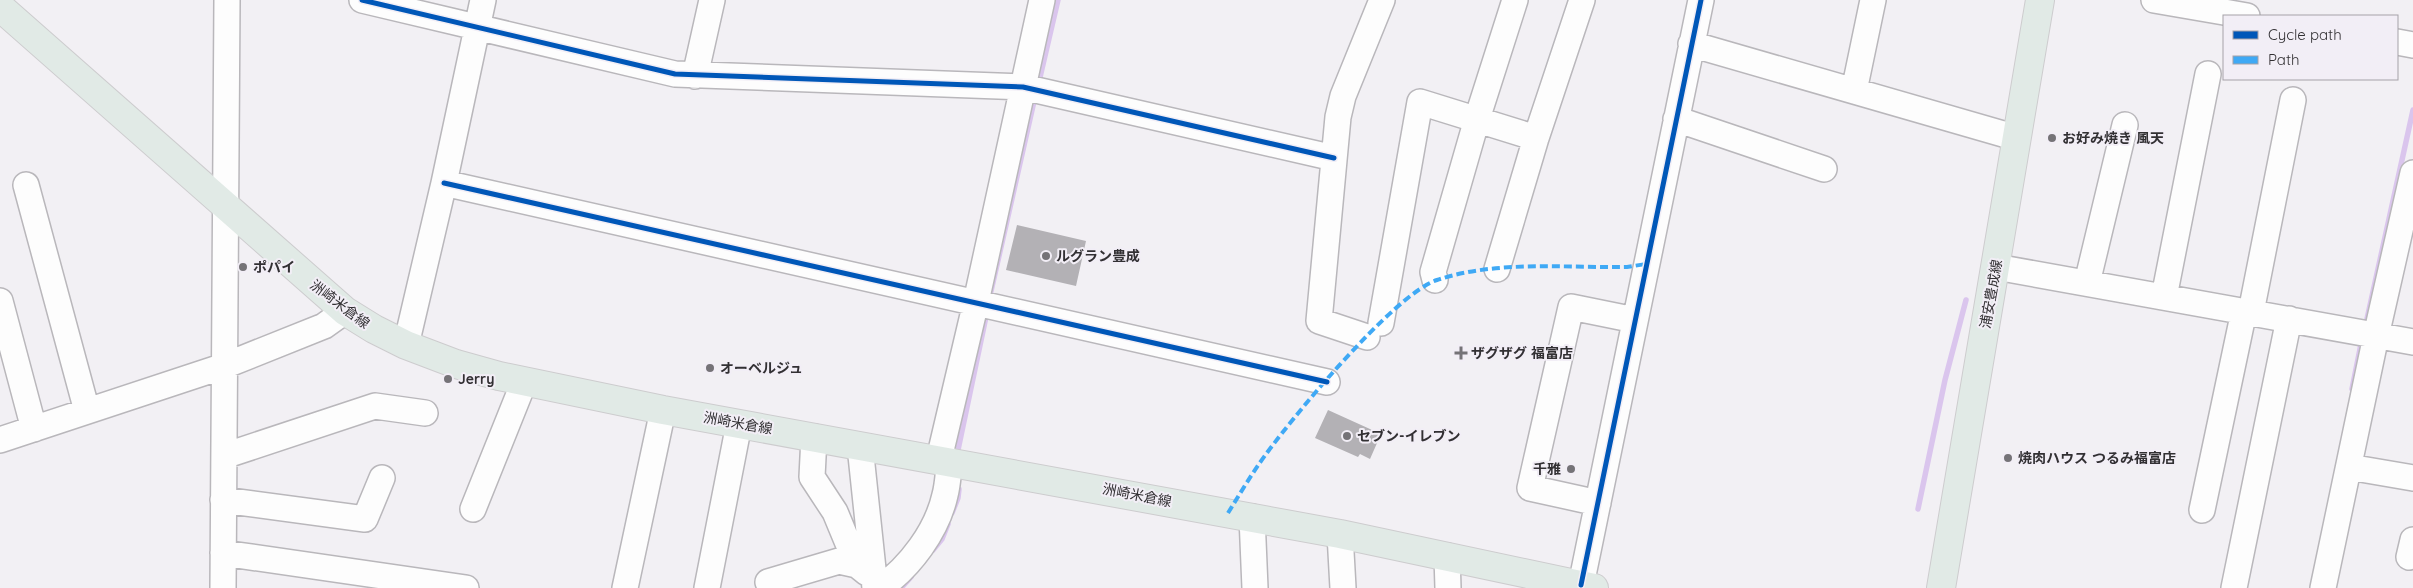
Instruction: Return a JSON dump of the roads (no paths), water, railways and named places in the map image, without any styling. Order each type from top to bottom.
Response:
[{"type":"main road","name":"浦安豊成線","points":[[1942,588],[2017,138],[2035,1]]},
{"type":"main road","name":"洲崎米倉線","points":[[0,7],[345,311],[374,329],[406,345],[456,364],[524,382],[663,410],[1252,517],[1446,556],[1547,583],[1590,587]]},
{"type":"street","points":[[223,588],[227,0]]},
{"type":"street","points":[[362,0],[675,74],[1032,90],[1334,158]]},
{"type":"street","points":[[406,345],[444,183],[483,0]]},
{"type":"street","points":[[695,76],[712,0]]},
{"type":"street","points":[[768,582],[839,562],[872,580],[894,578],[919,550],[936,521],[945,496],[945,460],[985,304],[1032,90],[1042,0]]},
{"type":"street","points":[[1382,0],[1343,96],[1334,158],[1319,320],[1374,330],[1420,102],[1536,138]]},
{"type":"street","points":[[1435,280],[1432,272],[1477,119],[1515,0]]},
{"type":"street","points":[[1497,269],[1536,138],[1582,0]]},
{"type":"street","points":[[1590,587],[1598,503],[1701,0]]},
{"type":"street","points":[[1854,91],[1873,0]]},
{"type":"street","points":[[2154,0],[2241,15]]},
{"type":"street","points":[[2398,42],[2413,45]]},
{"type":"street","points":[[1691,44],[2017,138]]},
{"type":"street","points":[[2164,297],[2208,74]]},
{"type":"street","points":[[2202,510],[2248,312],[2293,100]]},
{"type":"street","points":[[1676,119],[1824,169]]},
{"type":"street","points":[[2087,283],[2124,125]]},
{"type":"street","points":[[2323,588],[2348,467],[2368,334],[2413,173]]},
{"type":"street","points":[[444,183],[1327,382]]},
{"type":"street","points":[[26,185],[87,411]]},
{"type":"street","points":[[1996,267],[2413,342]]},
{"type":"street","points":[[0,301],[34,429]]},
{"type":"street","points":[[1598,503],[1530,488],[1571,307],[1635,320]]},
{"type":"street","points":[[0,440],[224,366],[324,326],[345,311]]},
{"type":"street","points":[[2234,588],[2289,319]]},
{"type":"street","points":[[473,509],[524,382]]},
{"type":"street","points":[[224,456],[375,406],[425,413]]},
{"type":"street","points":[[625,588],[663,410]]},
{"type":"street","points":[[707,588],[739,424]]},
{"type":"street","points":[[814,437],[812,477],[835,512],[872,580]]},
{"type":"street","points":[[860,446],[872,580]]},
{"type":"street","points":[[2348,467],[2413,478]]},
{"type":"street","points":[[223,500],[365,518],[382,478]]},
{"type":"street","points":[[1252,517],[1255,588]]},
{"type":"street","points":[[1340,534],[1343,588]]},
{"type":"street","points":[[223,553],[466,588]]},
{"type":"street","points":[[1446,556],[1448,588]]},
{"type":"waterway","points":[[1038,86],[1058,0]]},
{"type":"waterway","points":[[989,300],[1035,97]]},
{"type":"waterway","points":[[2365,328],[2413,110]]},
{"type":"waterway","points":[[1918,509],[1945,380],[1966,300]]},
{"type":"waterway","points":[[958,450],[987,312]]},
{"type":"waterway","points":[[2352,389],[2362,339]]},
{"type":"waterway","points":[[952,513],[958,498],[959,489]]},
{"type":"waterway","points":[[933,550],[942,539],[948,524]]},
{"type":"waterway","points":[[901,588],[911,577]]},
{"type":"place","name":"お好み焼き 風天","points":[[2052,138]]},
{"type":"place","name":"ルグラン豊成","points":[[1046,256]]},
{"type":"place","name":"ポパイ","points":[[243,267]]},
{"type":"place","name":"ザグザグ 福富店","points":[[1461,353]]},
{"type":"place","name":"オーベルジュ","points":[[710,368]]},
{"type":"place","name":"Jerry","points":[[448,379]]},
{"type":"place","name":"セブン-イレブン","points":[[1347,436]]},
{"type":"place","name":"焼肉ハウス つるみ福富店","points":[[2008,458]]},
{"type":"place","name":"千雅","points":[[1571,469]]}]
